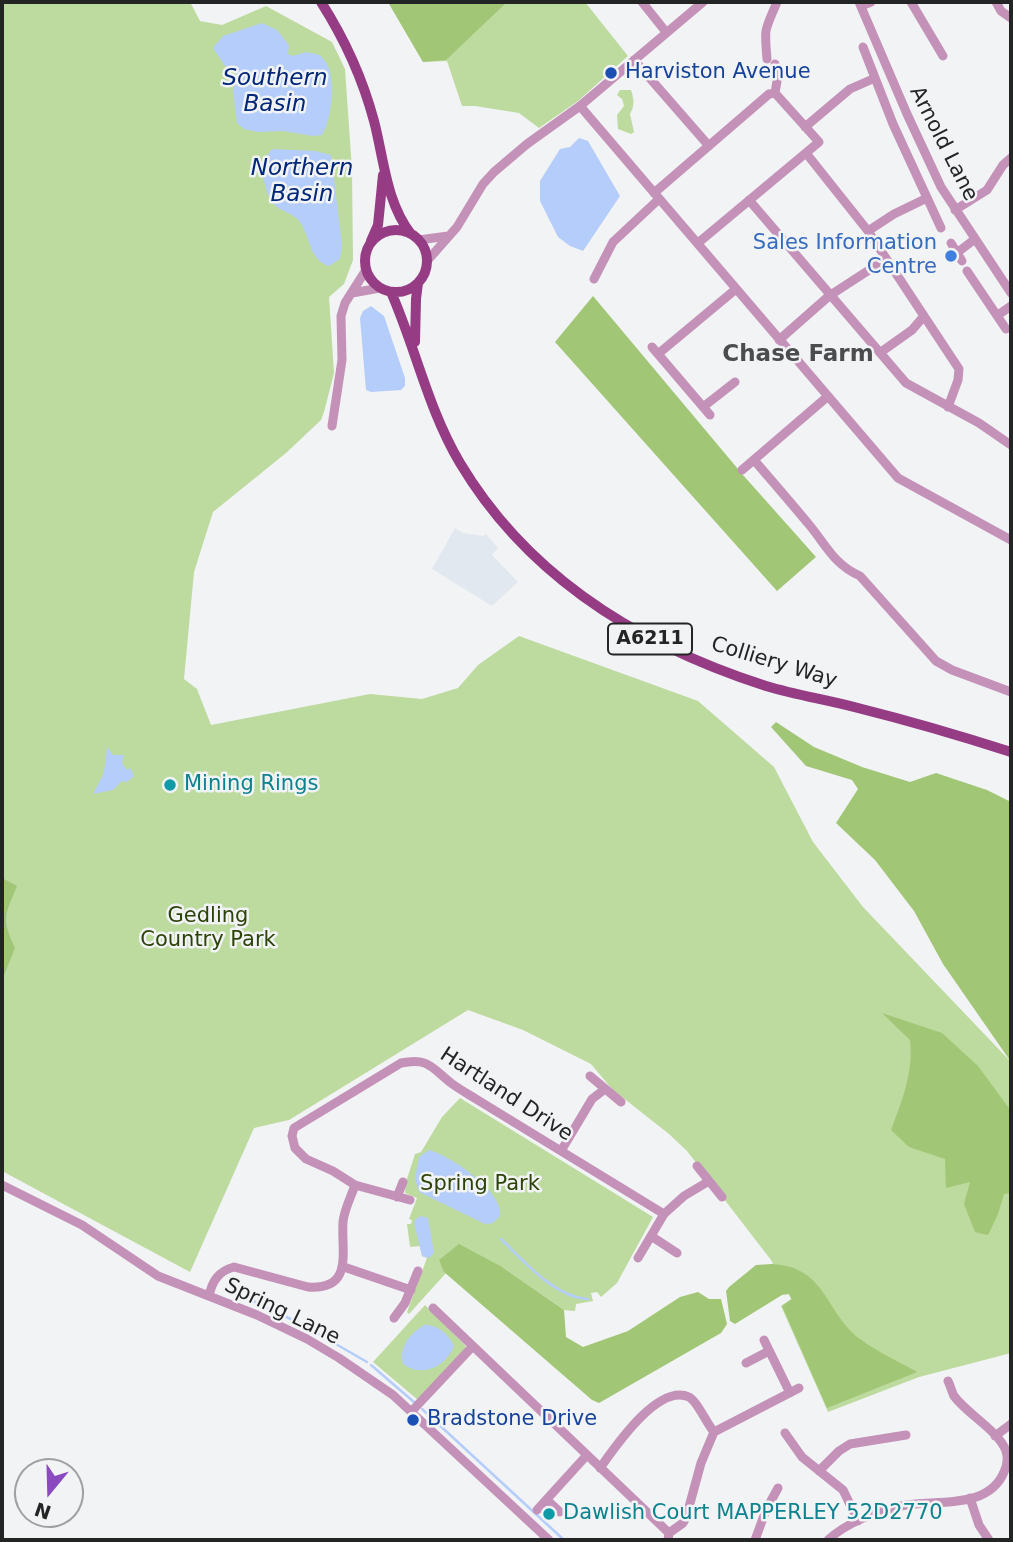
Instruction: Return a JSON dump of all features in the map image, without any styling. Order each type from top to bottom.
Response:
[{"type":"main road","points":[[321,2],[354,64],[363,88],[398,216],[425,249],[427,261],[424,275],[418,283],[404,291],[391,292],[380,288],[366,270],[365,258],[378,225],[384,172]]},
{"type":"main road","points":[[370,244],[386,232],[401,231],[415,237]]},
{"type":"main road","name":"Colliery Way","points":[[415,356],[415,299],[418,283]]},
{"type":"main road","name":"Colliery Way","points":[[391,292],[405,323],[427,395],[476,488],[494,513],[533,556],[582,597],[656,642],[709,666],[768,687],[895,717],[1011,752]]},
{"type":"street","points":[[642,2],[666,32]]},
{"type":"street","points":[[427,261],[464,218],[483,184],[494,172],[527,144],[580,106],[703,2]]},
{"type":"street","points":[[775,93],[777,81],[765,25],[777,2]]},
{"type":"street","points":[[860,4],[871,2]]},
{"type":"street","points":[[911,2],[942,57]]},
{"type":"street","points":[[996,2],[1011,18]]},
{"type":"street","name":"Arnold Lane","points":[[860,4],[941,187],[1011,293]]},
{"type":"street","points":[[863,47],[942,228]]},
{"type":"street","points":[[634,60],[709,146]]},
{"type":"street","points":[[805,127],[850,89],[875,78]]},
{"type":"street","points":[[594,279],[613,242],[657,196],[709,146],[769,94],[775,93]]},
{"type":"street","points":[[698,243],[818,142],[775,93]]},
{"type":"street","points":[[580,106],[827,397],[904,483],[1011,540]]},
{"type":"street","points":[[806,153],[867,231],[958,369],[958,380],[948,407]]},
{"type":"street","points":[[956,210],[987,190],[1003,165],[1011,158]]},
{"type":"street","points":[[867,231],[927,198]]},
{"type":"street","points":[[749,200],[905,383],[1001,436],[1011,445]]},
{"type":"street","points":[[415,237],[448,236]]},
{"type":"street","points":[[962,262],[975,239]]},
{"type":"street","points":[[951,243],[1006,329]]},
{"type":"street","points":[[779,340],[829,296],[886,259]]},
{"type":"street","points":[[332,426],[342,360],[341,316],[345,303],[366,270]]},
{"type":"street","points":[[352,293],[380,288]]},
{"type":"street","points":[[735,382],[706,411],[655,351],[736,289]]},
{"type":"street","points":[[998,315],[1011,306]]},
{"type":"street","points":[[881,352],[912,330],[924,316]]},
{"type":"street","points":[[742,470],[827,397]]},
{"type":"street","points":[[754,460],[824,546],[847,571],[860,576],[936,660],[951,670],[1011,692]]},
{"type":"street","name":"Hartland Drive","points":[[355,1185],[306,1159],[295,1148],[292,1136],[294,1128],[401,1063],[416,1060],[432,1065],[451,1083],[664,1214]]},
{"type":"street","points":[[590,1076],[621,1102]]},
{"type":"street","points":[[561,1151],[592,1100],[605,1089]]},
{"type":"street","points":[[697,1166],[722,1197]]},
{"type":"street","points":[[638,1258],[664,1214],[674,1203],[709,1181]]},
{"type":"street","points":[[397,1197],[402,1182]]},
{"type":"street","name":"Spring Lane","points":[[2,1185],[82,1225],[158,1276],[257,1315],[307,1339],[393,1395],[549,1540]]},
{"type":"street","points":[[209,1296],[216,1278],[229,1268],[242,1268],[308,1287],[317,1288],[331,1283],[344,1267],[343,1219],[355,1185],[411,1200]]},
{"type":"street","points":[[651,1236],[677,1253]]},
{"type":"street","points":[[344,1267],[411,1290]]},
{"type":"street","points":[[394,1318],[405,1303],[418,1271]]},
{"type":"street","points":[[433,1308],[668,1536],[686,1518],[701,1463],[714,1433],[795,1390],[764,1340]]},
{"type":"street","points":[[411,1412],[473,1346]]},
{"type":"street","points":[[746,1363],[769,1351]]},
{"type":"street","points":[[828,1540],[848,1525],[901,1506],[949,1503],[970,1498],[994,1486],[1006,1469],[1006,1451],[995,1436],[951,1399],[948,1381]]},
{"type":"street","points":[[600,1468],[629,1430],[666,1396],[682,1395],[693,1400],[714,1433]]},
{"type":"street","points":[[894,1424],[895,1436]]},
{"type":"street","points":[[995,1436],[1011,1424]]},
{"type":"street","points":[[785,1433],[796,1450],[843,1490],[858,1521]]},
{"type":"street","points":[[819,1471],[850,1444],[906,1435]]},
{"type":"street","points":[[796,1450],[805,1442]]},
{"type":"street","points":[[537,1510],[587,1455]]},
{"type":"street","points":[[755,1540],[765,1510],[778,1494]]},
{"type":"street","points":[[970,1498],[979,1525],[989,1540]]},
{"type":"street","points":[[547,1500],[560,1512]]},
{"type":"shaded area","points":[[455,528],[463,533],[483,536],[486,534],[498,548],[492,555],[518,582],[492,606],[432,569]]},
{"type":"green space","name":"Gedling Country Park","points":[[2,2],[190,2],[200,21],[222,25],[266,6],[332,42],[345,69],[352,170],[353,260],[344,284],[329,297],[334,373],[321,420],[286,453],[213,512],[194,572],[184,679],[197,689],[211,725],[370,694],[422,699],[458,688],[478,665],[519,636],[698,701],[774,767],[813,842],[863,907],[1011,1062],[1011,1353],[919,1377],[828,1412],[781,1306],[791,1299],[771,1260],[687,1151],[612,1089],[591,1064],[523,1030],[468,1010],[289,1120],[254,1128],[190,1272],[2,1171]]},
{"type":"green space","points":[[388,2],[585,2],[628,56],[578,101],[539,128],[519,113],[462,106],[447,61],[423,62]]},
{"type":"green space","points":[[388,2],[507,2],[446,60],[423,62]]},
{"type":"green space","points":[[620,90],[631,90],[633,96],[630,114],[634,132],[631,134],[618,129],[617,115],[624,106],[617,95]]},
{"type":"green space","points":[[593,296],[743,475],[816,557],[777,591],[555,342]]},
{"type":"green space","points":[[776,722],[814,747],[862,767],[910,782],[936,773],[987,790],[1011,802],[1011,1062],[943,964],[914,911],[875,860],[836,823],[858,789],[852,780],[806,766],[771,727]]},
{"type":"green space","points":[[2,878],[17,886],[6,917],[15,948],[2,980]]},
{"type":"green space","points":[[882,1013],[942,1033],[978,1066],[1011,1111],[1011,1193],[1004,1194],[988,1235],[975,1232],[964,1204],[970,1182],[946,1188],[945,1159],[909,1147],[891,1130],[909,1074],[911,1051],[910,1040]]},
{"type":"green space","name":"Spring Park","points":[[460,1098],[653,1217],[617,1283],[601,1297],[597,1292],[591,1293],[593,1301],[576,1304],[575,1311],[564,1310],[502,1267],[444,1272],[446,1273],[409,1314],[407,1312],[427,1258],[422,1256],[420,1246],[410,1247],[407,1224],[411,1224],[412,1220],[409,1219],[417,1198],[405,1193],[406,1182],[415,1154],[421,1152],[442,1117]]},
{"type":"green space","points":[[459,1244],[502,1267],[564,1310],[566,1337],[583,1347],[628,1331],[680,1297],[698,1292],[709,1299],[721,1299],[727,1324],[721,1333],[599,1403],[592,1400],[444,1272],[439,1260]]},
{"type":"green space","points":[[772,1264],[804,1273],[815,1282],[839,1317],[860,1339],[917,1372],[827,1408],[782,1306],[792,1299],[789,1294],[782,1295],[735,1324],[730,1321],[726,1291],[756,1265]]},
{"type":"green space","points":[[425,1305],[466,1349],[418,1400],[373,1362]]},
{"type":"water","name":"Southern Basin","points":[[262,23],[277,30],[289,45],[288,54],[293,56],[306,52],[320,55],[328,65],[332,85],[331,103],[322,135],[283,131],[258,132],[244,129],[237,123],[233,90],[237,77],[234,67],[225,66],[213,48],[223,36]]},
{"type":"water","points":[[579,138],[588,141],[620,196],[583,251],[558,237],[540,201],[540,181],[560,149],[570,147]]},
{"type":"water","name":"Northern Basin","points":[[273,149],[315,151],[331,155],[342,245],[340,259],[329,266],[317,259],[300,222],[277,207],[268,195],[264,169],[268,154]]},
{"type":"water","points":[[371,306],[384,316],[405,378],[405,386],[401,390],[366,390],[360,318],[363,311]]},
{"type":"water","points":[[107,747],[113,755],[124,755],[122,763],[127,770],[130,768],[134,776],[127,782],[122,781],[113,790],[93,794],[104,773]]},
{"type":"water","points":[[429,1150],[450,1159],[485,1186],[499,1207],[500,1216],[497,1220],[485,1224],[419,1192],[415,1179],[419,1157]]},
{"type":"water","points":[[421,1216],[428,1218],[434,1253],[429,1258],[422,1256],[414,1223]]},
{"type":"water","points":[[424,1325],[434,1326],[442,1331],[454,1346],[439,1365],[418,1370],[403,1364],[402,1358],[404,1346],[410,1337]]},
{"type":"waterway","points":[[501,1239],[552,1285],[575,1297],[588,1299]]},
{"type":"waterway","points":[[247,1298],[301,1324],[367,1362]]},
{"type":"waterway","points":[[371,1365],[414,1402]]},
{"type":"waterway","points":[[422,1409],[564,1540]]},
{"type":"place","name":"Harviston Avenue","points":[[611,73]]},
{"type":"place","name":"Sales Information Centre","points":[[951,256]]},
{"type":"place","name":"Mining Rings","points":[[170,785]]},
{"type":"place","name":"Bradstone Drive","points":[[413,1420]]},
{"type":"place","name":"Dawlish Court MAPPERLEY 52D2770","points":[[549,1514]]},
{"type":"district","name":"Chase Farm","points":[[798,355]]}]
